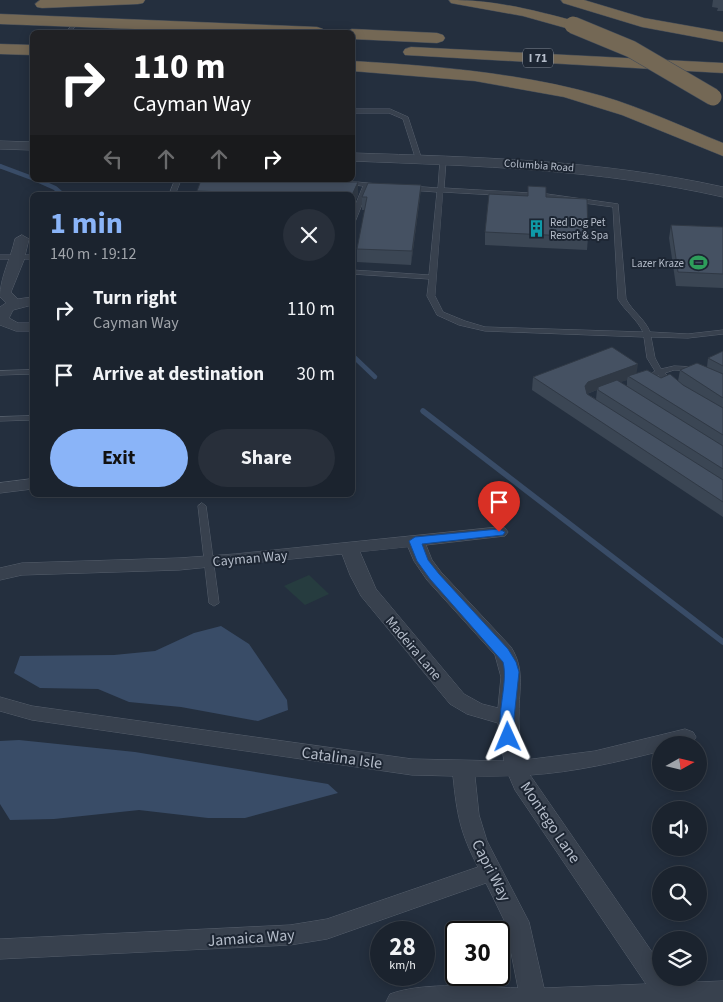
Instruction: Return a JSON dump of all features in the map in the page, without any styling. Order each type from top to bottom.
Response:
[{"type":"highway","points":[[0,5],[138,0]]},
{"type":"highway","points":[[456,0],[524,12],[573,25],[638,53],[718,100]]},
{"type":"highway","points":[[568,0],[720,46]]},
{"type":"highway","points":[[0,19],[73,27],[219,30]]},
{"type":"highway","points":[[0,34],[30,35]]},
{"type":"highway","points":[[355,34],[451,38]]},
{"type":"highway","points":[[579,44],[659,47]]},
{"type":"highway","points":[[0,49],[30,50]]},
{"type":"highway","name":"I 71","points":[[355,49],[723,68]]},
{"type":"highway","points":[[355,66],[469,75],[554,90],[598,101],[630,112],[723,150]]},
{"type":"street","points":[[0,145],[30,146]]},
{"type":"street","name":"Columbia Road","points":[[355,158],[539,164],[604,170],[685,183],[723,192]]},
{"type":"street","points":[[15,304],[2,293],[17,257],[22,239]]},
{"type":"street","points":[[30,301],[15,304],[2,314],[5,326],[30,327]]},
{"type":"street","points":[[0,488],[30,484]]},
{"type":"street","name":"Cayman Way","points":[[0,574],[22,569],[208,562],[499,532]]},
{"type":"street","name":"Montego Lane","points":[[415,541],[423,561],[434,576],[504,652],[510,662],[512,672],[508,737],[523,784],[656,978],[664,995]]},
{"type":"street","name":"Madeira Lane","points":[[349,548],[359,575],[368,592],[457,699],[479,712],[508,718]]},
{"type":"street","name":"Catalina Isle","points":[[0,704],[32,712],[412,767],[463,769],[563,764],[595,759],[652,745]]},
{"type":"street","name":"Capri Way","points":[[463,769],[468,815],[476,841],[517,922],[534,1000]]},
{"type":"street","name":"Jamaica Way","points":[[0,949],[290,935],[327,929],[492,871]]},
{"type":"street","points":[[399,1002],[447,997],[534,1000],[723,992]]},
{"type":"lane","points":[[355,112],[390,111],[406,118],[419,160]]},
{"type":"lane","points":[[443,161],[431,296],[440,313],[462,323],[485,328],[688,336],[723,332]]},
{"type":"lane","points":[[342,182],[384,187]]},
{"type":"lane","points":[[355,215],[367,185]]},
{"type":"lane","points":[[403,188],[547,196],[616,205],[622,299],[627,310],[644,325],[648,335],[650,355],[653,363],[670,384],[678,389]]},
{"type":"lane","points":[[0,257],[30,257]]},
{"type":"lane","points":[[355,272],[432,277]]},
{"type":"lane","points":[[651,375],[674,368],[693,368],[701,372]]},
{"type":"lane","points":[[0,373],[30,372]]},
{"type":"lane","points":[[0,419],[30,418]]},
{"type":"lane","points":[[202,506],[214,603]]},
{"type":"green space","points":[[309,575],[329,594],[305,605],[284,586]]},
{"type":"water","points":[[221,626],[249,644],[287,700],[288,710],[258,721],[181,707],[129,702],[98,689],[40,688],[14,673],[20,656],[114,655],[155,651],[194,633]]},
{"type":"water","points":[[19,740],[135,752],[328,784],[338,793],[245,818],[208,818],[139,810],[54,819],[10,820],[0,804],[0,741]]},
{"type":"building","points":[[200,182],[358,182],[353,192],[197,191]]},
{"type":"building","points":[[368,183],[421,185],[412,251],[357,249],[367,197],[362,197]]},
{"type":"building","name":"Red Dog Pet Resort & Spa","points":[[528,186],[546,187],[546,197],[587,199],[588,237],[485,232],[489,194],[528,196]]},
{"type":"building","name":"Lazer Kraze","points":[[671,225],[723,227],[723,274],[678,272]]},
{"type":"building","points":[[612,347],[638,364],[588,382],[585,386],[587,394],[723,480],[723,502],[533,377]]},
{"type":"building","points":[[723,351],[723,366],[708,358]]},
{"type":"building","points":[[697,363],[723,374],[723,398],[680,370]]},
{"type":"building","points":[[647,370],[661,378],[670,374],[683,385],[723,408],[723,435],[628,376]]},
{"type":"building","points":[[617,380],[723,446],[723,469],[598,390],[598,387]]},
{"type":"waterway","points":[[2,167],[0,166],[30,177]]},
{"type":"waterway","points":[[42,182],[60,192]]},
{"type":"waterway","points":[[355,358],[375,377]]},
{"type":"waterway","points":[[423,411],[723,642]]},
{"type":"place","name":"Red Dog Pet Resort & Spa","points":[[536,228]]},
{"type":"place","name":"Lazer Kraze","points":[[698,263]]},
{"type":"route","points":[[499,532],[415,541],[423,561],[434,576],[504,652],[510,662],[512,672],[508,737]]}]
